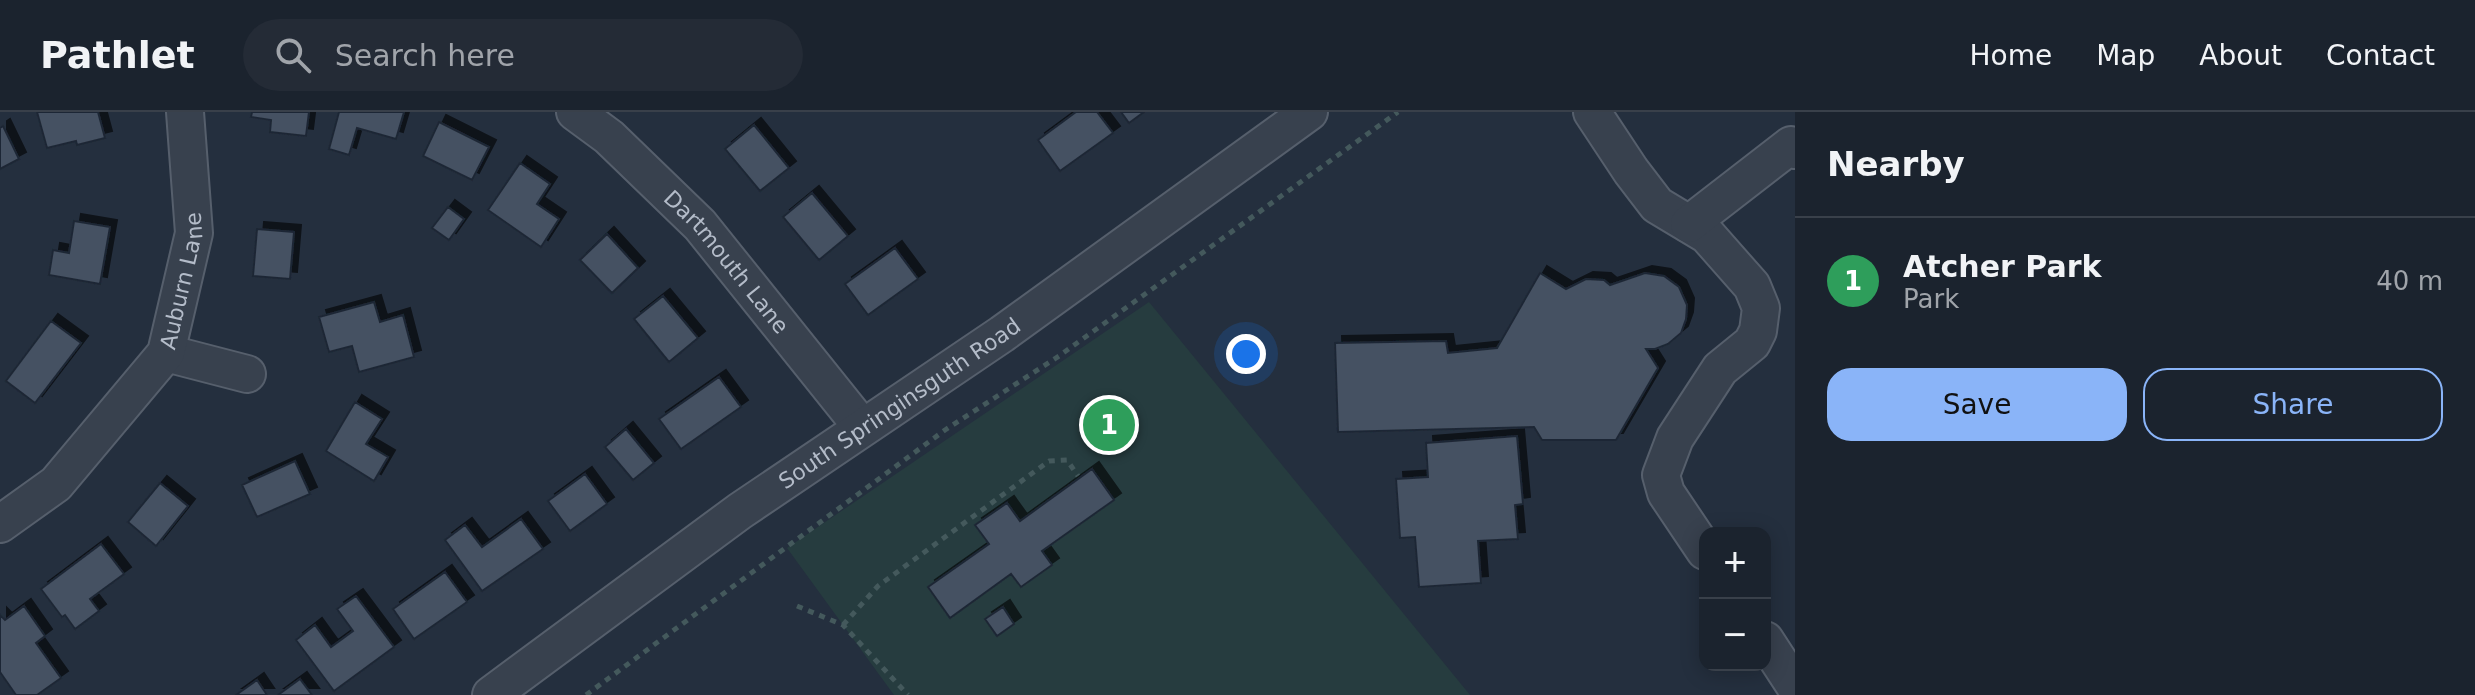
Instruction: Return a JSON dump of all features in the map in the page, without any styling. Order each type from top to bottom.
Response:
[{"type":"street","name":"Auburn Lane","points":[[0,524],[56,484],[166,353],[194,233],[185,112]]},
{"type":"street","name":"Dartmouth Lane","points":[[575,112],[609,137],[700,225],[862,427]]},
{"type":"street","name":"South Springinsguth Road","points":[[491,695],[740,511],[1002,334],[1309,112]]},
{"type":"street","points":[[1592,112],[1657,205],[1707,235],[1752,286],[1761,308],[1758,331],[1752,343],[1720,369],[1675,438],[1661,475],[1666,493],[1699,542]]},
{"type":"street","points":[[1689,224],[1791,145],[1795,150]]},
{"type":"street","points":[[166,353],[247,374]]},
{"type":"street","points":[[1771,649],[1795,686]]},
{"type":"path","points":[[586,695],[945,430],[1041,369],[1398,112]]},
{"type":"path","points":[[843,625],[878,586],[1049,461],[1067,460],[1078,476]]},
{"type":"path","points":[[797,606],[843,625],[908,695]]},
{"type":"green space","points":[[1149,302],[1470,695],[894,695],[787,548]]},
{"type":"building","points":[[37,112],[98,112],[105,138],[47,148]]},
{"type":"building","points":[[252,112],[309,112],[306,136],[270,132],[271,120],[251,117]]},
{"type":"building","points":[[339,112],[404,112],[396,139],[357,128],[349,155],[329,149]]},
{"type":"building","points":[[1076,112],[1097,112],[1113,133],[1060,171],[1038,140]]},
{"type":"building","points":[[1121,112],[1144,112],[1129,123]]},
{"type":"building","points":[[439,122],[489,147],[472,180],[423,156]]},
{"type":"building","points":[[754,125],[789,168],[760,191],[725,149]]},
{"type":"building","points":[[3,126],[19,159],[0,169],[0,128]]},
{"type":"building","points":[[520,163],[550,184],[537,204],[559,219],[541,247],[488,210]]},
{"type":"building","points":[[812,193],[848,236],[819,260],[783,217]]},
{"type":"building","points":[[448,207],[464,219],[449,240],[432,228]]},
{"type":"building","points":[[74,221],[110,227],[100,284],[49,275],[53,250],[69,253]]},
{"type":"building","points":[[257,229],[294,232],[290,279],[253,276]]},
{"type":"building","points":[[607,234],[638,268],[612,293],[580,260]]},
{"type":"building","points":[[895,248],[918,279],[868,315],[845,284]]},
{"type":"building","points":[[1540,273],[1566,289],[1586,279],[1604,280],[1610,285],[1645,273],[1664,276],[1679,287],[1687,305],[1681,333],[1668,344],[1646,349],[1658,368],[1616,440],[1542,440],[1534,427],[1338,432],[1335,343],[1446,341],[1448,353],[1497,348]]},
{"type":"building","points":[[663,296],[698,338],[669,362],[634,319]]},
{"type":"building","points":[[374,302],[380,322],[403,315],[414,357],[359,372],[352,346],[329,352],[319,317]]},
{"type":"building","points":[[51,321],[81,343],[35,403],[6,381]]},
{"type":"building","points":[[719,377],[741,407],[681,449],[659,419]]},
{"type":"building","points":[[355,402],[382,419],[366,444],[388,457],[374,481],[326,451]]},
{"type":"building","points":[[626,429],[654,463],[633,480],[605,447]]},
{"type":"building","points":[[1517,436],[1523,504],[1515,505],[1518,539],[1478,541],[1481,583],[1419,587],[1415,537],[1400,538],[1396,479],[1428,477],[1426,443]]},
{"type":"building","points":[[295,461],[310,494],[257,517],[242,485]]},
{"type":"building","points":[[1092,469],[1114,500],[1042,551],[1052,565],[1021,587],[1011,574],[950,618],[928,587],[989,544],[975,525],[1007,503],[1020,521]]},
{"type":"building","points":[[585,474],[607,504],[570,531],[548,501]]},
{"type":"building","points":[[160,483],[188,506],[156,546],[128,522]]},
{"type":"building","points":[[521,519],[543,549],[482,591],[445,540],[465,525],[482,547]]},
{"type":"building","points":[[101,544],[124,574],[90,599],[99,611],[75,629],[41,589]]},
{"type":"building","points":[[445,572],[467,602],[414,639],[393,609]]},
{"type":"building","points":[[356,596],[394,647],[334,691],[296,640],[315,625],[331,647],[353,631],[337,609]]},
{"type":"building","points":[[24,606],[45,636],[36,643],[61,678],[37,695],[16,695],[0,672],[0,615],[5,620]]},
{"type":"building","points":[[1003,607],[1014,624],[997,636],[985,619]]},
{"type":"building","points":[[300,679],[312,695],[278,695]]},
{"type":"building","points":[[257,680],[267,695],[236,695]]},
{"type":"place","name":"Atcher Park","points":[[1109,425]]}]
